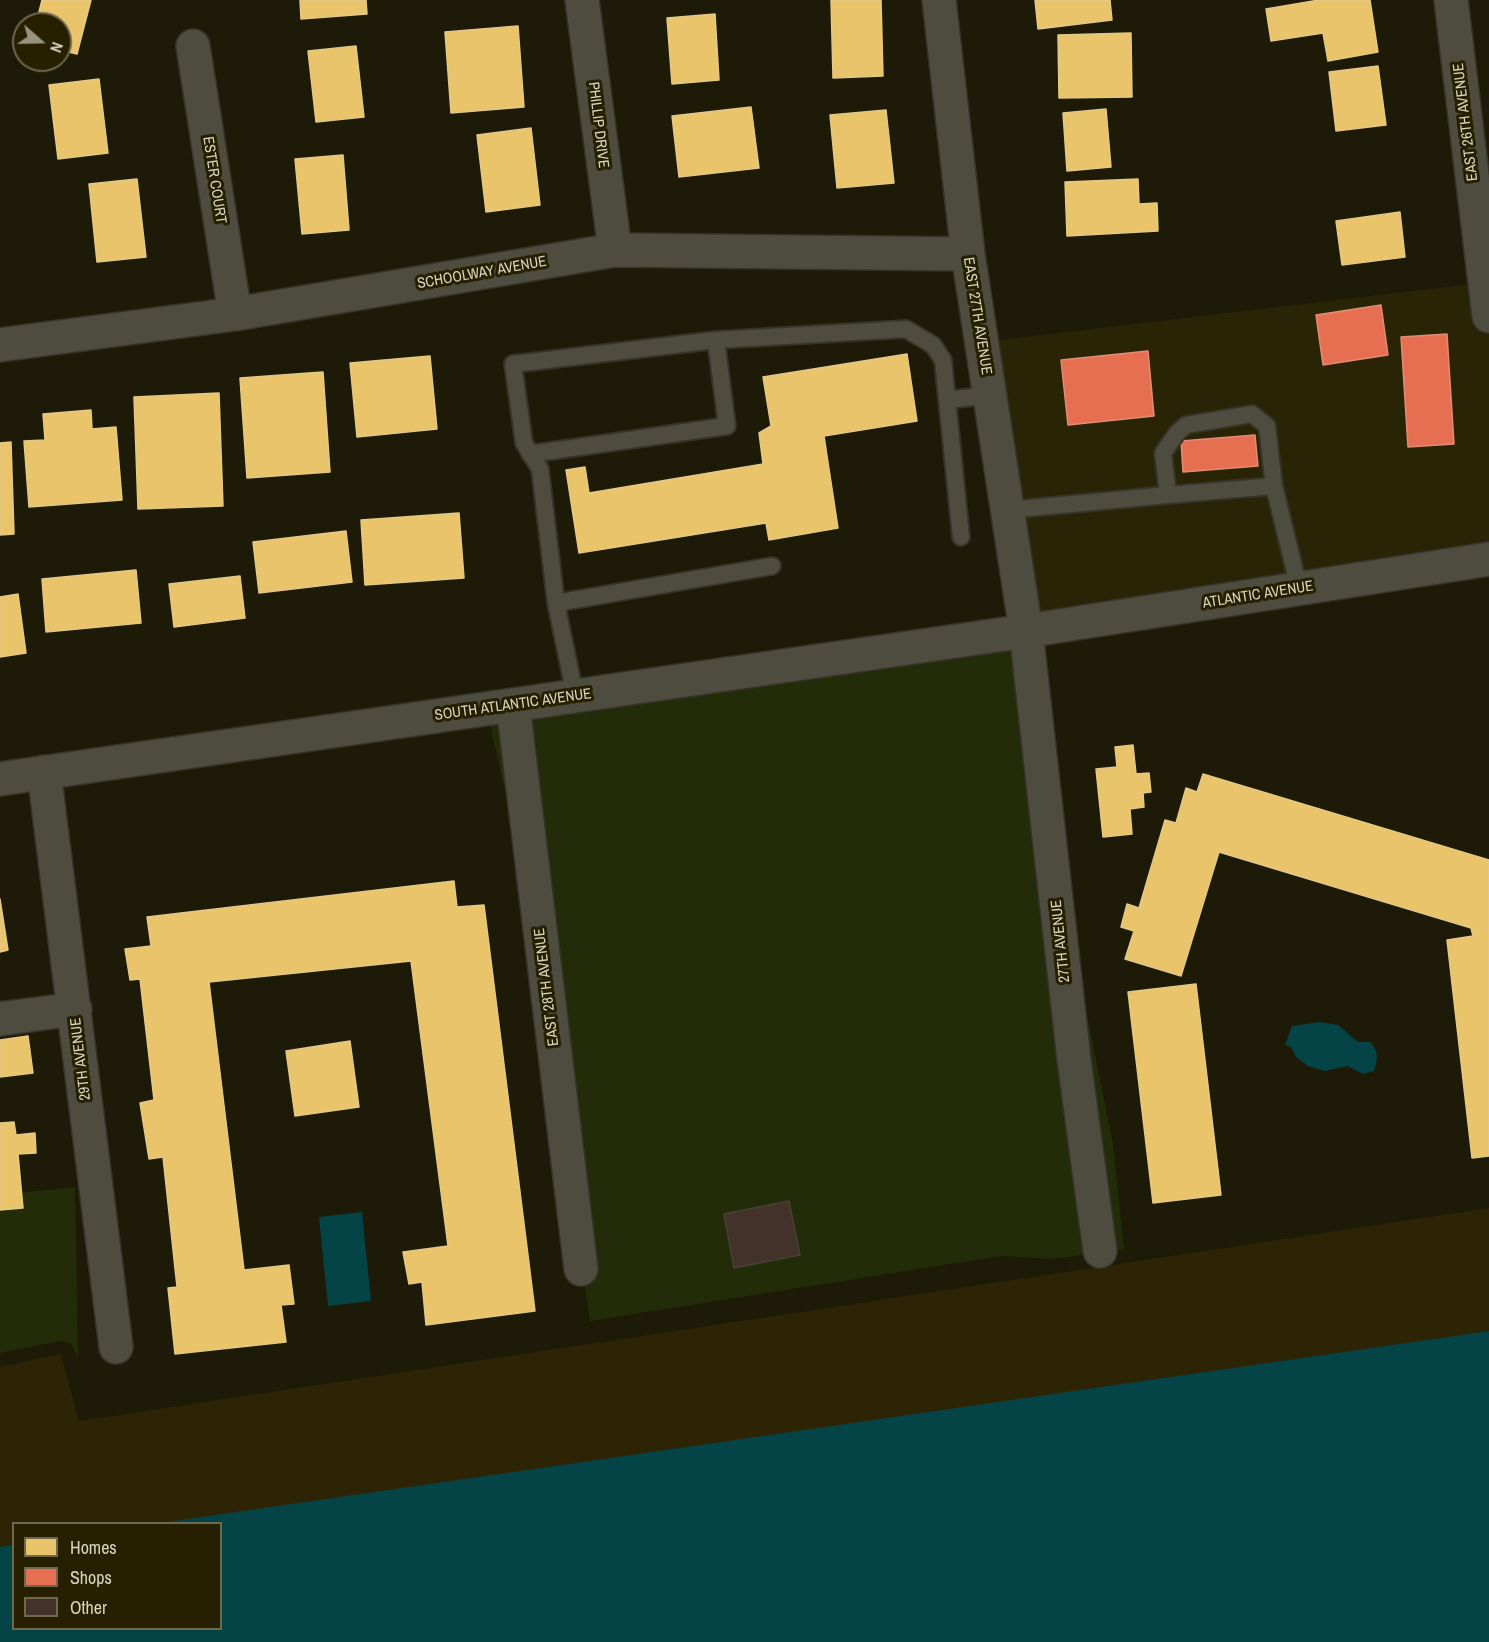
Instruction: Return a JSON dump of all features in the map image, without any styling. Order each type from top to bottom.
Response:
[{"type":"street","name":"PHILLIP DRIVE","points":[[582,0],[615,250]]},
{"type":"street","name":"EAST 27TH AVENUE","points":[[939,0],[968,254],[1026,631]]},
{"type":"street","name":"EAST 26TH AVENUE","points":[[1451,0],[1487,282],[1489,316]]},
{"type":"street","name":"ESTER COURT","points":[[193,46],[235,314]]},
{"type":"street","name":"SCHOOLWAY AVENUE","points":[[0,345],[235,314],[615,250],[968,254]]},
{"type":"street","name":"ATLANTIC AVENUE","points":[[1026,631],[1489,559]]},
{"type":"street","name":"SOUTH ATLANTIC AVENUE","points":[[0,779],[1026,631]]},
{"type":"street","name":"27TH AVENUE","points":[[1026,631],[1074,1060],[1100,1251]]},
{"type":"street","name":"EAST 28TH AVENUE","points":[[513,705],[581,1269]]},
{"type":"street","name":"29TH AVENUE","points":[[44,772],[116,1347]]},
{"type":"street","points":[[0,1019],[75,1009]]},
{"type":"lane","points":[[575,695],[556,603],[540,469],[524,443],[513,364],[716,340],[906,329],[933,345],[943,360],[961,537]]},
{"type":"lane","points":[[530,454],[728,426],[716,340]]},
{"type":"lane","points":[[947,400],[990,395]]},
{"type":"lane","points":[[1168,495],[1163,453],[1177,432],[1186,425],[1252,414],[1267,426],[1274,486],[1299,588]]},
{"type":"lane","points":[[1008,510],[1274,486]]},
{"type":"lane","points":[[556,603],[772,566]]},
{"type":"shaded area","points":[[1489,282],[1489,559],[1026,631],[982,342]]},
{"type":"green space","points":[[1023,648],[1065,905],[1113,1144],[1124,1249],[1053,1259],[1001,1256],[590,1321],[530,900],[490,725]]},
{"type":"green space","points":[[75,1187],[78,1357],[71,1344],[61,1341],[0,1353],[0,1195]]},
{"type":"sand","points":[[1489,1208],[1489,1642],[0,1642],[0,1367],[61,1354],[79,1421]]},
{"type":"water","points":[[1320,1022],[1338,1025],[1358,1042],[1370,1042],[1377,1055],[1374,1071],[1364,1074],[1347,1066],[1325,1071],[1308,1066],[1296,1057],[1291,1047],[1285,1045],[1292,1026]]},
{"type":"water","points":[[362,1212],[371,1301],[328,1306],[319,1217]]},
{"type":"water","points":[[1489,1331],[1489,1642],[0,1642],[0,1547],[12,1545],[12,1630],[222,1630],[222,1522],[167,1522]]},
{"type":"building: Homes","points":[[42,0],[91,0],[77,54],[72,53],[72,12],[39,12]]},
{"type":"building: Homes","points":[[300,0],[366,0],[367,14],[301,19]]},
{"type":"building: Homes","points":[[831,0],[881,0],[883,76],[833,78]]},
{"type":"building: Homes","points":[[1035,0],[1110,0],[1112,20],[1038,29]]},
{"type":"building: Homes","points":[[1319,0],[1370,0],[1378,52],[1328,61],[1323,33],[1271,41],[1266,9]]},
{"type":"building: Homes","points":[[715,14],[719,80],[672,84],[667,18]]},
{"type":"building: Homes","points":[[518,26],[524,107],[451,113],[445,32]]},
{"type":"building: Homes","points":[[1131,33],[1132,97],[1059,98],[1058,35]]},
{"type":"building: Homes","points":[[356,46],[364,117],[316,122],[308,51]]},
{"type":"building: Homes","points":[[1378,66],[1386,125],[1336,131],[1329,72]]},
{"type":"building: Homes","points":[[99,79],[108,153],[58,159],[49,85]]},
{"type":"building: Homes","points":[[751,107],[759,168],[679,177],[672,116]]},
{"type":"building: Homes","points":[[1106,109],[1111,167],[1067,171],[1063,113]]},
{"type":"building: Homes","points":[[886,110],[894,183],[837,188],[830,115]]},
{"type":"building: Homes","points":[[531,128],[540,205],[486,212],[477,135]]},
{"type":"building: Homes","points":[[343,155],[349,230],[302,234],[295,159]]},
{"type":"building: Homes","points":[[137,179],[146,257],[97,262],[89,184]]},
{"type":"building: Homes","points":[[1138,179],[1139,204],[1157,203],[1158,231],[1067,236],[1065,182]]},
{"type":"building: Homes","points":[[1400,212],[1405,257],[1342,265],[1336,221]]},
{"type":"building: Homes","points":[[907,354],[917,421],[824,436],[838,528],[769,540],[766,523],[579,553],[566,470],[585,467],[589,493],[763,464],[759,433],[771,426],[763,377]]},
{"type":"building: Homes","points":[[430,356],[437,429],[357,437],[350,363]]},
{"type":"building: Homes","points":[[323,372],[330,472],[247,478],[240,378]]},
{"type":"building: Homes","points":[[219,393],[223,506],[138,509],[134,397]]},
{"type":"building: Homes","points":[[91,410],[92,429],[116,427],[122,500],[29,507],[24,441],[45,440],[43,414]]},
{"type":"building: Homes","points":[[11,442],[14,534],[0,535],[0,443]]},
{"type":"building: Homes","points":[[459,513],[464,578],[365,585],[361,520]]},
{"type":"building: Homes","points":[[346,531],[352,582],[259,593],[253,542]]},
{"type":"building: Homes","points":[[136,570],[141,623],[46,632],[42,579]]},
{"type":"building: Homes","points":[[240,576],[245,618],[174,627],[169,584]]},
{"type":"building: Homes","points":[[18,594],[26,653],[0,657],[0,597]]},
{"type":"building: Homes","points":[[1133,745],[1136,774],[1149,773],[1151,792],[1143,793],[1144,807],[1130,809],[1132,834],[1103,837],[1096,769],[1117,767],[1115,747]]},
{"type":"building: Homes","points":[[1203,774],[1489,860],[1489,1156],[1472,1158],[1447,940],[1473,936],[1471,928],[1219,852],[1181,976],[1125,959],[1134,931],[1121,927],[1127,904],[1139,908],[1165,820],[1176,823],[1186,788],[1197,792]]},
{"type":"building: Homes","points":[[454,881],[457,907],[484,905],[535,1311],[426,1325],[422,1282],[409,1284],[403,1252],[448,1246],[411,961],[209,982],[244,1270],[289,1265],[294,1304],[281,1305],[286,1342],[175,1354],[168,1288],[177,1287],[163,1157],[149,1159],[140,1103],[154,1100],[140,979],[130,980],[125,949],[151,946],[147,917]]},
{"type":"building: Homes","points":[[0,899],[8,950],[0,952]]},
{"type":"building: Homes","points":[[1196,984],[1221,1195],[1153,1203],[1128,992]]},
{"type":"building: Homes","points":[[28,1036],[33,1073],[0,1077],[0,1040]]},
{"type":"building: Homes","points":[[350,1041],[359,1107],[295,1116],[286,1051]]},
{"type":"building: Homes","points":[[14,1122],[16,1135],[35,1133],[36,1153],[18,1154],[23,1208],[0,1210],[0,1123]]},
{"type":"building: Shops","points":[[1381,305],[1388,355],[1323,365],[1316,315]]},
{"type":"building: Shops","points":[[1447,334],[1454,444],[1408,447],[1401,337]]},
{"type":"building: Shops","points":[[1148,351],[1154,416],[1068,425],[1061,360]]},
{"type":"building: Shops","points":[[1255,435],[1258,466],[1183,472],[1181,441]]},
{"type":"building: Other","points":[[789,1201],[800,1255],[734,1268],[724,1214]]}]
